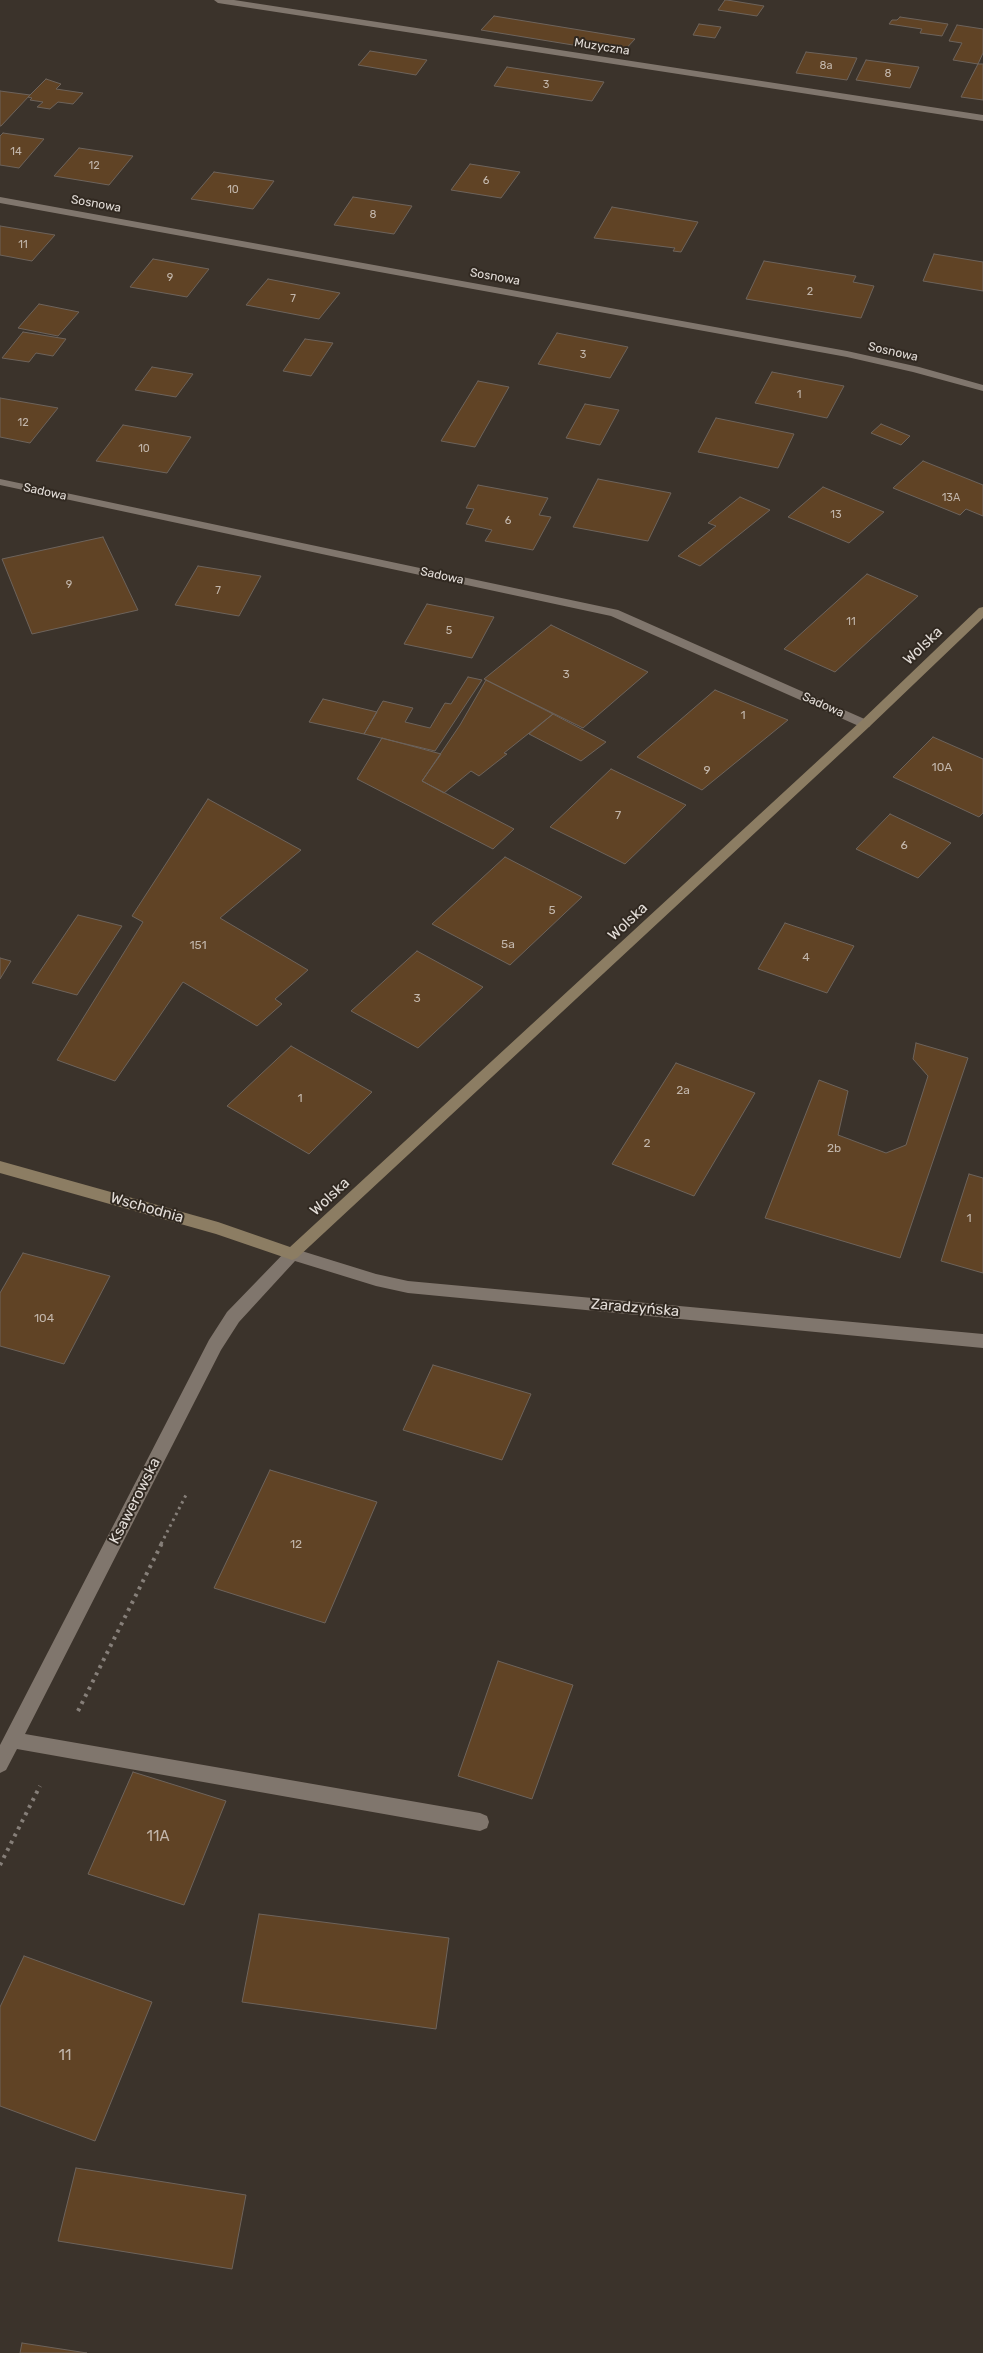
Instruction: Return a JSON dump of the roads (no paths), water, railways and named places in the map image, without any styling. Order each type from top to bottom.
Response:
[{"type":"street","name":"Muzyczna","points":[[218,0],[983,118]]},
{"type":"street","name":"Sosnowa","points":[[0,200],[847,354],[915,369],[983,388]]},
{"type":"street","name":"Sadowa","points":[[0,482],[614,612],[866,724]]},
{"type":"street","name":"Wolska","points":[[292,1254],[866,724],[983,611]]},
{"type":"street","name":"Wschodnia","points":[[0,1167],[218,1228],[292,1254]]},
{"type":"street","name":"Zaradzyńska","points":[[292,1254],[376,1280],[408,1287],[983,1341]]},
{"type":"street","name":"Ksawerowska","points":[[0,1764],[215,1344],[233,1317],[292,1254]]},
{"type":"street","points":[[12,1740],[480,1822]]}]
